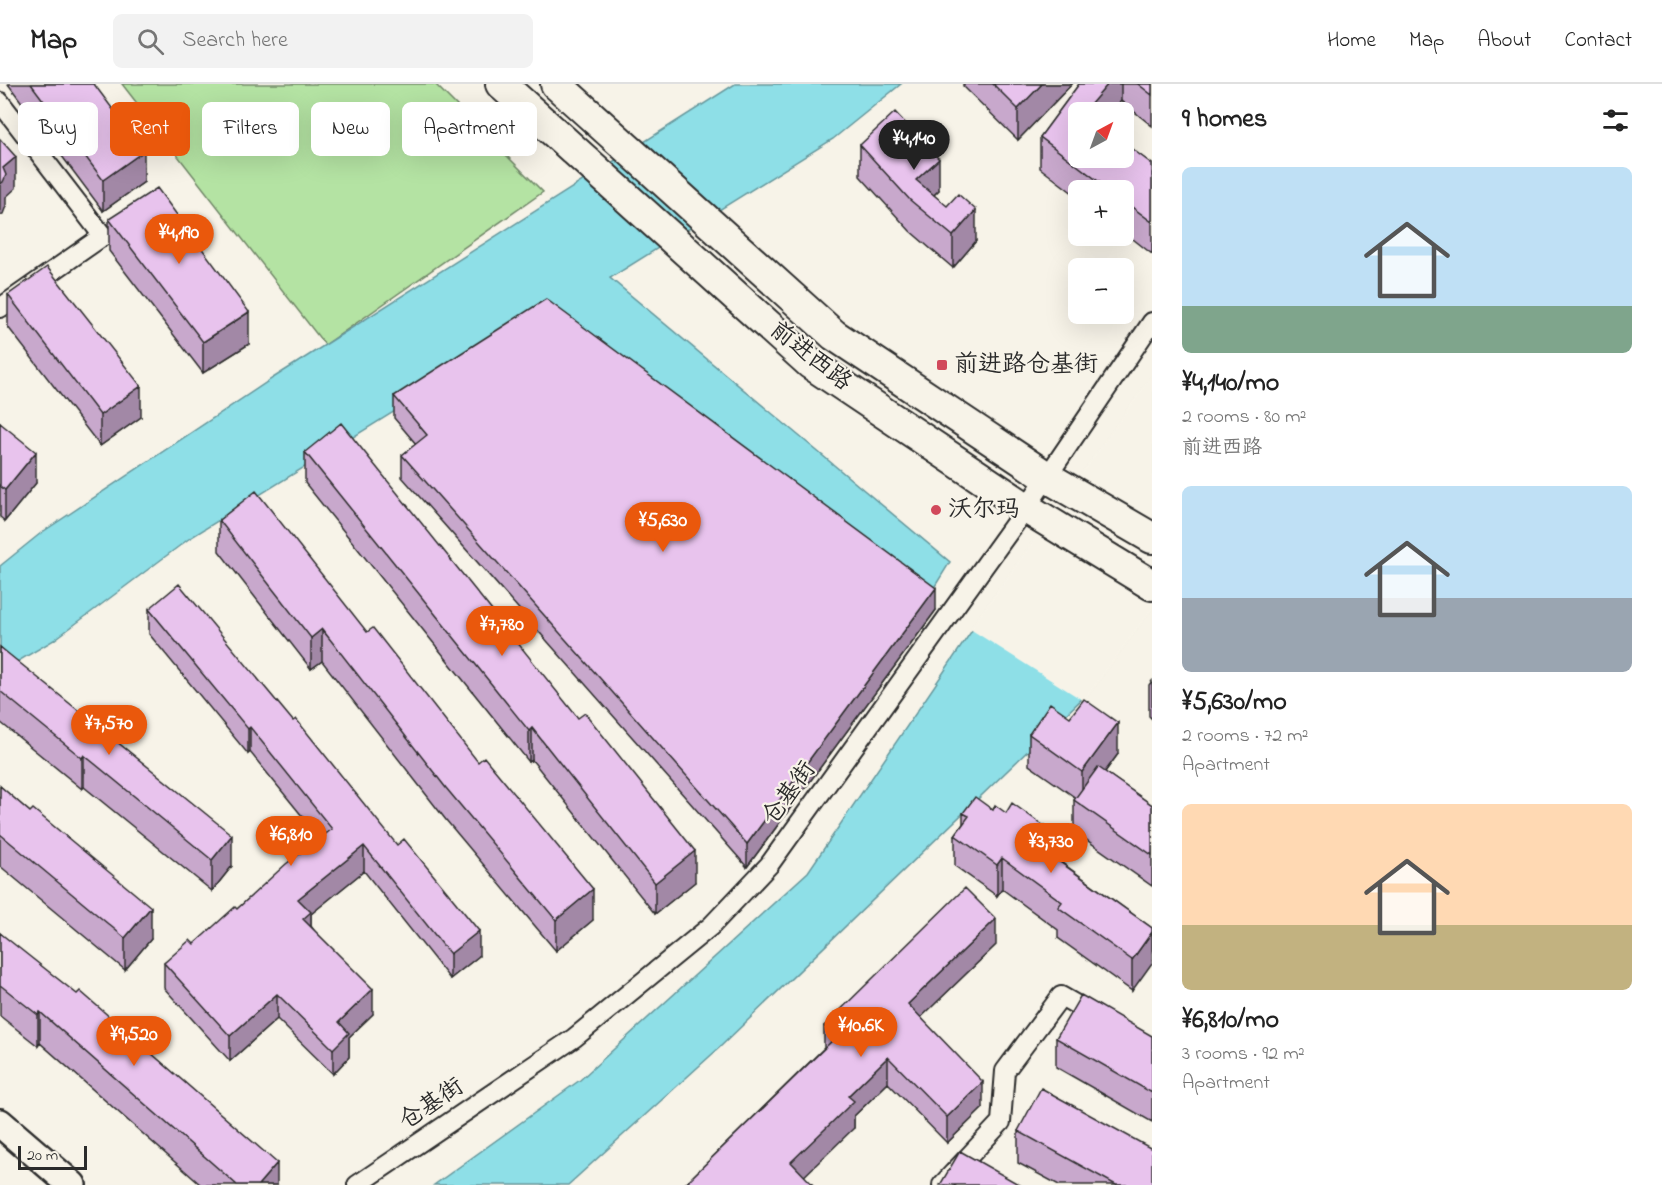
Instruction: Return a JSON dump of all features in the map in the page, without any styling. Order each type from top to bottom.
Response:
[{"type":"main road","name":"前进西路","points":[[501,84],[811,364],[1035,513],[1152,585]]},
{"type":"main road","name":"前进西路","points":[[556,84],[834,335],[1056,483],[1152,538]]},
{"type":"street","points":[[0,102],[103,236],[0,308]]},
{"type":"street","name":"仓基街","points":[[357,1185],[574,1038],[711,926],[769,865],[1035,513],[1056,483],[1152,322]]},
{"type":"street","points":[[942,1185],[1001,1122],[1005,1071],[1061,996],[1112,1025]]},
{"type":"street","points":[[0,1123],[72,1185]]},
{"type":"green space","points":[[122,84],[435,84],[453,102],[402,102],[402,156],[507,156],[543,192],[325,345],[178,156],[190,156],[190,102],[136,102]]},
{"type":"water","points":[[735,84],[901,84],[833,139],[610,278],[950,562],[932,591],[552,314],[190,538],[54,640],[0,672],[0,566],[41,533],[273,378]]},
{"type":"water","points":[[977,623],[1086,695],[719,1048],[568,1185],[434,1185],[580,1080],[808,872]]},
{"type":"pier","points":[[1152,375],[1152,609],[1084,701],[970,629]]},
{"type":"building","points":[[31,84],[94,84],[110,105],[110,156],[137,156],[103,180],[85,156],[98,156],[98,102],[44,102]]},
{"type":"building","points":[[993,84],[1042,84],[1018,109]]},
{"type":"building","points":[[1079,84],[1108,84],[1093,102],[1068,102],[1068,158],[1040,137]]},
{"type":"building","points":[[1138,84],[1152,84],[1152,95]]},
{"type":"building","points":[[895,112],[939,159],[916,180],[947,206],[958,194],[976,210],[953,236],[910,200],[860,145]]},
{"type":"building","points":[[0,139],[16,157],[3,168],[6,175],[0,184]]},
{"type":"building","points":[[1134,150],[1152,164],[1152,222],[1134,208],[1134,180],[1097,180],[1081,168],[1134,168]]},
{"type":"building","points":[[157,188],[249,312],[203,342],[109,219]]},
{"type":"building","points":[[47,267],[141,386],[100,415],[8,295]]},
{"type":"building","points":[[546,299],[936,588],[747,844],[402,455],[427,435],[394,396]]},
{"type":"building","points":[[0,423],[36,452],[5,490],[0,486]]},
{"type":"building","points":[[341,423],[578,718],[585,713],[695,851],[655,883],[532,728],[529,731],[305,452]]},
{"type":"building","points":[[256,491],[367,632],[373,628],[478,762],[484,757],[593,889],[556,920],[446,788],[322,629],[311,638],[219,520]]},
{"type":"building","points":[[179,584],[293,721],[296,719],[397,845],[404,839],[479,931],[450,954],[364,846],[298,899],[311,912],[303,919],[373,989],[339,1022],[349,1033],[333,1049],[277,994],[230,1036],[164,963],[190,940],[194,944],[235,907],[237,909],[286,864],[332,829],[250,727],[248,729],[149,609]]},
{"type":"building","points":[[0,647],[232,835],[212,860],[84,755],[82,758],[0,691]]},
{"type":"building","points":[[1084,699],[1118,723],[1082,772],[1029,734],[1050,703],[1070,717]]},
{"type":"building","points":[[1098,767],[1152,805],[1152,855],[1074,800]]},
{"type":"building","points":[[0,786],[30,812],[33,809],[151,907],[125,938],[0,834]]},
{"type":"building","points":[[975,797],[993,810],[995,805],[1006,813],[1012,803],[1044,826],[1032,842],[1152,928],[1152,932],[1132,960],[1058,907],[1062,902],[1002,858],[997,865],[955,835],[969,816],[963,813]]},
{"type":"building","points":[[965,888],[996,919],[908,1004],[983,1082],[947,1117],[888,1057],[848,1096],[854,1101],[791,1162],[813,1185],[684,1185],[835,1038],[824,1026]]},
{"type":"building","points":[[0,933],[77,994],[80,991],[277,1163],[258,1185],[237,1185],[40,1012],[38,1015],[0,985]]},
{"type":"building","points":[[1081,995],[1152,1036],[1152,1093],[1056,1038]]},
{"type":"building","points":[[1041,1088],[1152,1149],[1152,1185],[1116,1185],[1018,1131]]},
{"type":"building","points":[[960,1151],[1020,1185],[940,1185]]},
{"type":"place","name":"前进路仓基街","points":[[942,365]]},
{"type":"place","name":"沃尔玛","points":[[936,510]]}]
